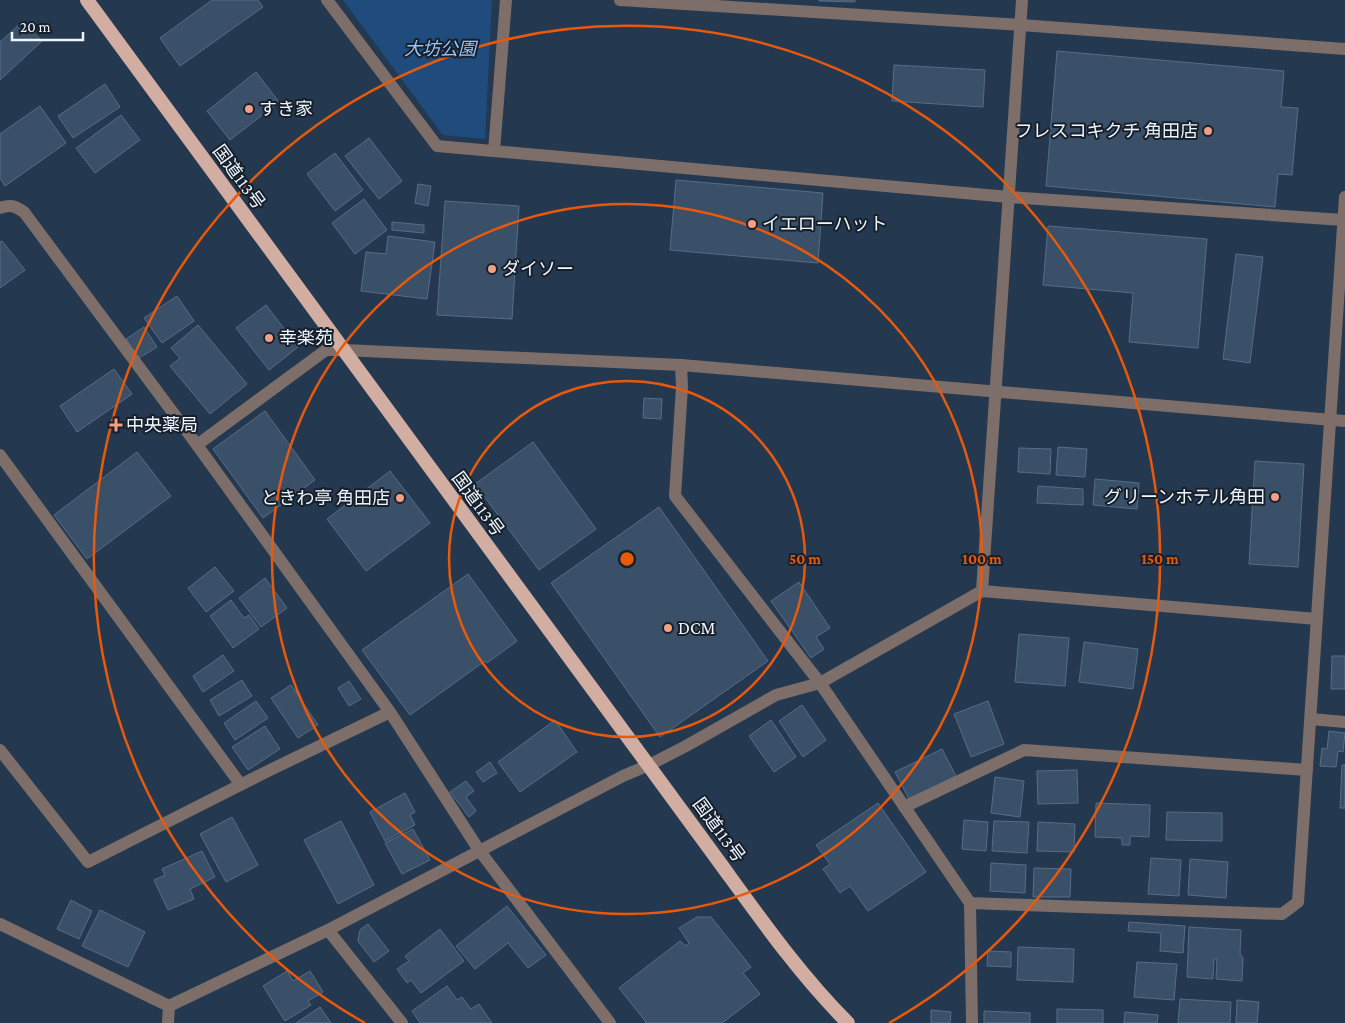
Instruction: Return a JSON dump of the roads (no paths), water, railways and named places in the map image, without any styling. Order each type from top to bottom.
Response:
[{"type":"highway","name":"国道113号","points":[[87,0],[275,259],[649,765],[754,911],[802,972],[848,1023]]},
{"type":"street","points":[[327,0],[437,146],[1009,197],[1343,220]]},
{"type":"street","points":[[494,151],[506,0]]},
{"type":"street","points":[[620,0],[1021,25],[1345,48]]},
{"type":"street","points":[[982,591],[1022,0]]},
{"type":"street","points":[[970,903],[1282,914],[1298,902],[1345,196]]},
{"type":"street","points":[[0,208],[6,205],[14,206],[24,212],[197,444],[390,712],[479,850],[610,1023]]},
{"type":"street","points":[[197,444],[326,350],[682,365],[1345,421]]},
{"type":"street","points":[[682,365],[675,496],[820,683],[970,903],[972,1023]]},
{"type":"street","points":[[0,455],[241,786]]},
{"type":"street","points":[[169,1006],[328,930],[479,850],[686,746],[776,695],[820,683],[982,591],[1316,619]]},
{"type":"street","points":[[0,750],[88,862],[390,712]]},
{"type":"street","points":[[1311,719],[1345,722]]},
{"type":"street","points":[[904,807],[1024,750],[1307,770]]},
{"type":"street","points":[[0,924],[169,1006]]},
{"type":"street","points":[[328,930],[402,1023]]},
{"type":"street","points":[[168,1023],[169,1006]]},
{"type":"place","name":"すき家","points":[[249,109]]},
{"type":"place","name":"フレスコキクチ 角田店","points":[[1208,131]]},
{"type":"place","name":"イエローハット","points":[[752,224]]},
{"type":"place","name":"ダイソー","points":[[492,269]]},
{"type":"place","name":"幸楽苑","points":[[269,338]]},
{"type":"place","name":"中央薬局","points":[[116,425]]},
{"type":"place","name":"グリーンホテル角田","points":[[1275,497]]},
{"type":"place","name":"ときわ亭 角田店","points":[[400,498]]},
{"type":"place","name":"DCM","points":[[668,628]]},
{"type":"park label","name":"大坊公園","points":[[440,49]]}]
